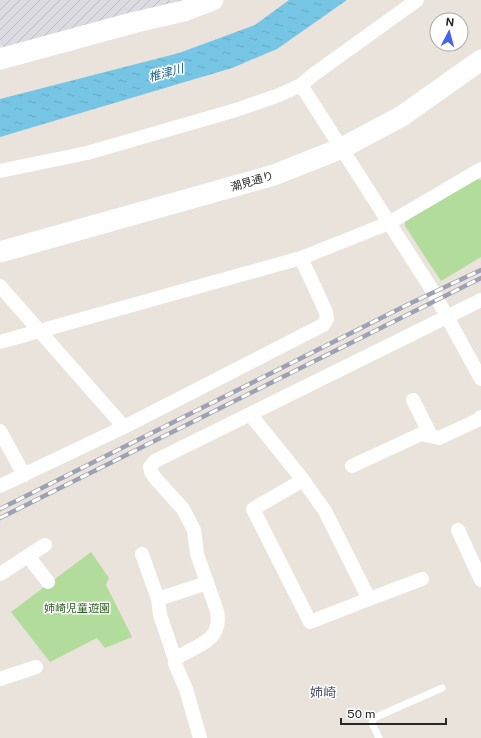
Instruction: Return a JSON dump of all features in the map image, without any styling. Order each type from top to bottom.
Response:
[{"type":"street","points":[[0,59],[136,22],[184,11],[212,0]]},
{"type":"street","points":[[0,171],[102,149],[236,110],[279,95],[301,85],[312,75],[417,0]]},
{"type":"street","name":"潮見通り","points":[[0,252],[274,175],[342,148],[402,116],[481,60]]},
{"type":"street","points":[[301,85],[447,316],[481,379]]},
{"type":"street","points":[[0,342],[301,258],[389,223],[481,169]]},
{"type":"street","points":[[0,486],[124,427],[323,325],[327,319],[326,312],[301,258]]},
{"type":"street","points":[[0,286],[124,427]]},
{"type":"street","points":[[175,659],[200,645],[214,634],[219,621],[217,611],[197,554],[194,530],[183,509],[151,472],[150,467],[155,461],[481,300]]},
{"type":"street","points":[[413,400],[431,436]]},
{"type":"street","points":[[250,414],[303,480],[325,511],[369,599]]},
{"type":"street","points":[[352,466],[421,434],[439,438],[476,421],[481,417]]},
{"type":"street","points":[[0,431],[24,475]]},
{"type":"street","points":[[303,480],[253,509],[310,622],[369,599],[416,586]]},
{"type":"street","points":[[458,530],[481,580]]},
{"type":"street","points":[[0,574],[45,545]]},
{"type":"street","points":[[142,554],[158,599],[160,615],[175,659],[175,664],[186,689],[200,738]]},
{"type":"street","points":[[28,556],[48,582]]},
{"type":"street","points":[[158,599],[207,583]]},
{"type":"street","points":[[0,679],[36,667]]},
{"type":"lane","points":[[379,738],[372,723],[374,718],[442,688]]},
{"type":"shaded area","points":[[0,0],[186,0],[6,49],[0,44]]},
{"type":"green space","points":[[477,179],[481,180],[481,257],[441,281],[405,226],[405,221]]},
{"type":"green space","name":"姉崎児童遊園","points":[[91,552],[109,578],[106,585],[132,637],[105,648],[97,638],[50,662],[11,612]]},
{"type":"water","name":"椎津川","points":[[289,0],[347,0],[277,49],[232,68],[0,137],[0,99],[179,53],[255,25]]},
{"type":"railway","points":[[0,509],[411,303],[481,270]]},
{"type":"railway","points":[[0,518],[481,278]]},
{"type":"district","name":"姉崎","points":[[323,692]]}]
